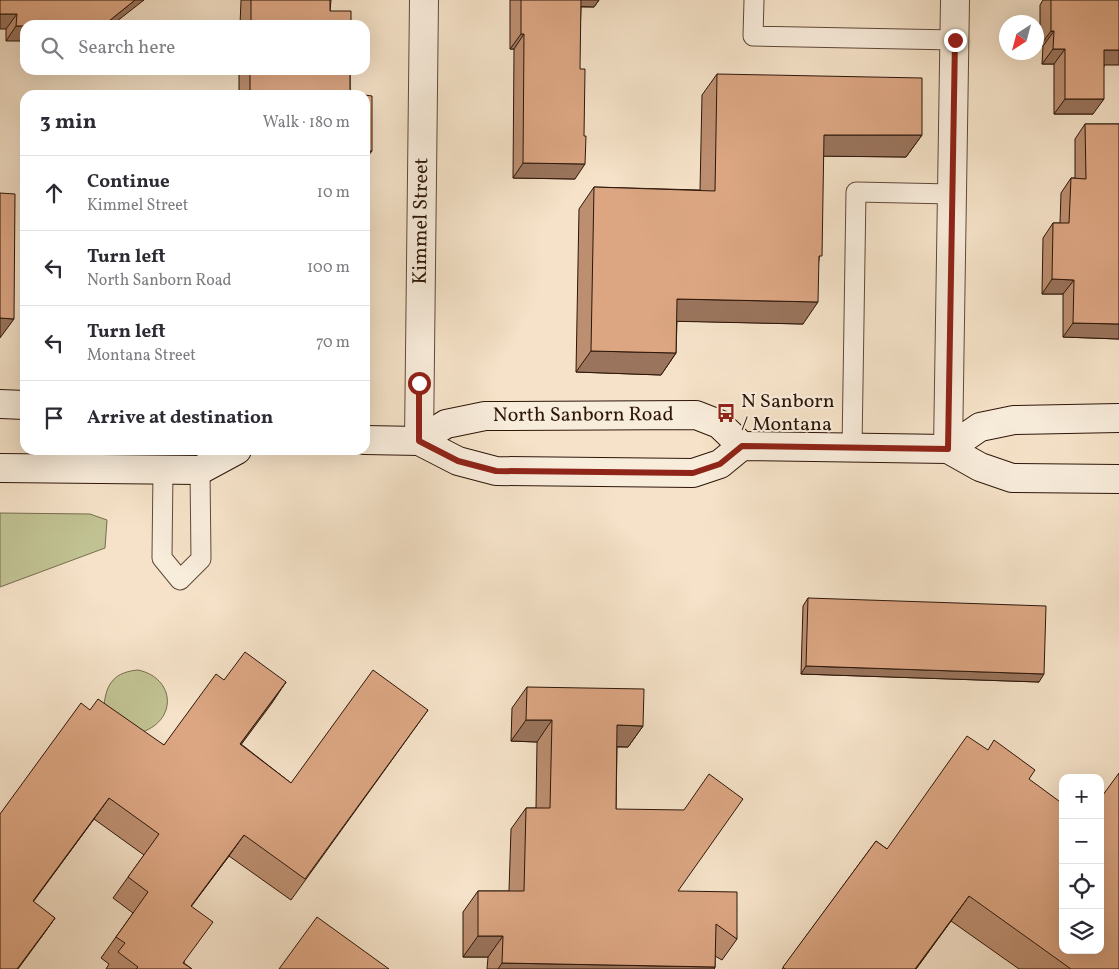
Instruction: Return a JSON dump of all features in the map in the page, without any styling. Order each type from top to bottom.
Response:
[{"type":"main road","name":"Kimmel Street","points":[[419,441],[424,0]]},
{"type":"main road","points":[[948,449],[955,0]]},
{"type":"main road","points":[[0,404],[20,405]]},
{"type":"main road","name":"North Sanborn Road","points":[[419,441],[446,424],[485,416],[696,415],[719,424],[742,446]]},
{"type":"main road","points":[[948,449],[980,427],[1014,420],[1119,418]]},
{"type":"main road","points":[[370,440],[419,441],[458,461],[496,471],[693,473],[720,464],[742,446],[948,449],[980,467],[1012,478],[1119,479]]},
{"type":"main road","points":[[0,468],[200,470],[228,455]]},
{"type":"lane","points":[[754,0],[753,36],[955,40]]},
{"type":"lane","points":[[852,448],[856,192],[952,194]]},
{"type":"lane","points":[[163,470],[162,558],[181,586],[201,559],[200,470]]},
{"type":"green space","points":[[0,513],[90,514],[107,520],[105,548],[0,587]]},
{"type":"green space","points":[[138,670],[151,675],[160,682],[167,700],[166,710],[161,720],[139,733],[104,706],[107,691],[113,680],[123,673]]},
{"type":"building","points":[[0,0],[135,0],[110,20],[20,20],[20,26],[16,26],[17,14],[0,14]]},
{"type":"building","points":[[251,0],[330,0],[330,11],[351,11],[351,20],[251,20]]},
{"type":"building","points":[[521,0],[581,0],[580,69],[585,69],[585,164],[523,163],[524,34],[521,34]]},
{"type":"building","points":[[1051,0],[1119,0],[1119,50],[1104,50],[1104,99],[1065,99],[1065,49],[1053,49],[1054,31],[1051,31]]},
{"type":"building","points":[[717,74],[922,78],[922,135],[824,135],[822,256],[819,256],[818,302],[677,299],[676,353],[591,351],[594,187],[715,191]]},
{"type":"building","points":[[250,75],[350,75],[350,90],[250,90]]},
{"type":"building","points":[[370,96],[372,96],[372,151],[370,151]]},
{"type":"building","points":[[1085,124],[1119,124],[1119,324],[1073,323],[1074,280],[1052,279],[1053,223],[1069,223],[1071,178],[1086,179]]},
{"type":"building","points":[[0,193],[15,194],[14,319],[0,318]]},
{"type":"building","points":[[808,598],[1046,606],[1044,674],[806,666]]},
{"type":"building","points":[[245,652],[286,682],[240,744],[291,783],[373,670],[428,710],[305,879],[244,835],[191,906],[213,922],[183,963],[192,969],[136,969],[138,967],[118,952],[125,943],[116,937],[148,892],[128,877],[159,834],[109,798],[33,901],[55,918],[17,969],[0,969],[0,814],[81,703],[90,710],[98,699],[164,745],[216,674],[224,680]]},
{"type":"building","points":[[527,687],[644,689],[643,726],[617,725],[616,809],[684,810],[709,774],[743,799],[678,891],[737,892],[737,939],[716,924],[715,967],[502,963],[503,936],[478,936],[478,891],[524,891],[526,808],[550,808],[552,720],[526,720]]},
{"type":"building","points":[[967,736],[988,750],[994,740],[1035,770],[1029,779],[1059,801],[1059,954],[1104,954],[1104,794],[1119,773],[1119,969],[1071,969],[969,896],[915,969],[785,969],[783,967],[876,841],[887,849]]},
{"type":"building","points":[[317,917],[389,969],[279,969]]},
{"type":"place","name":"N Sanborn / Montana","points":[[726,413]]},
{"type":"route","points":[[419,383],[419,441],[458,461],[496,471],[693,473],[720,464],[742,446],[948,449],[955,40]]}]
